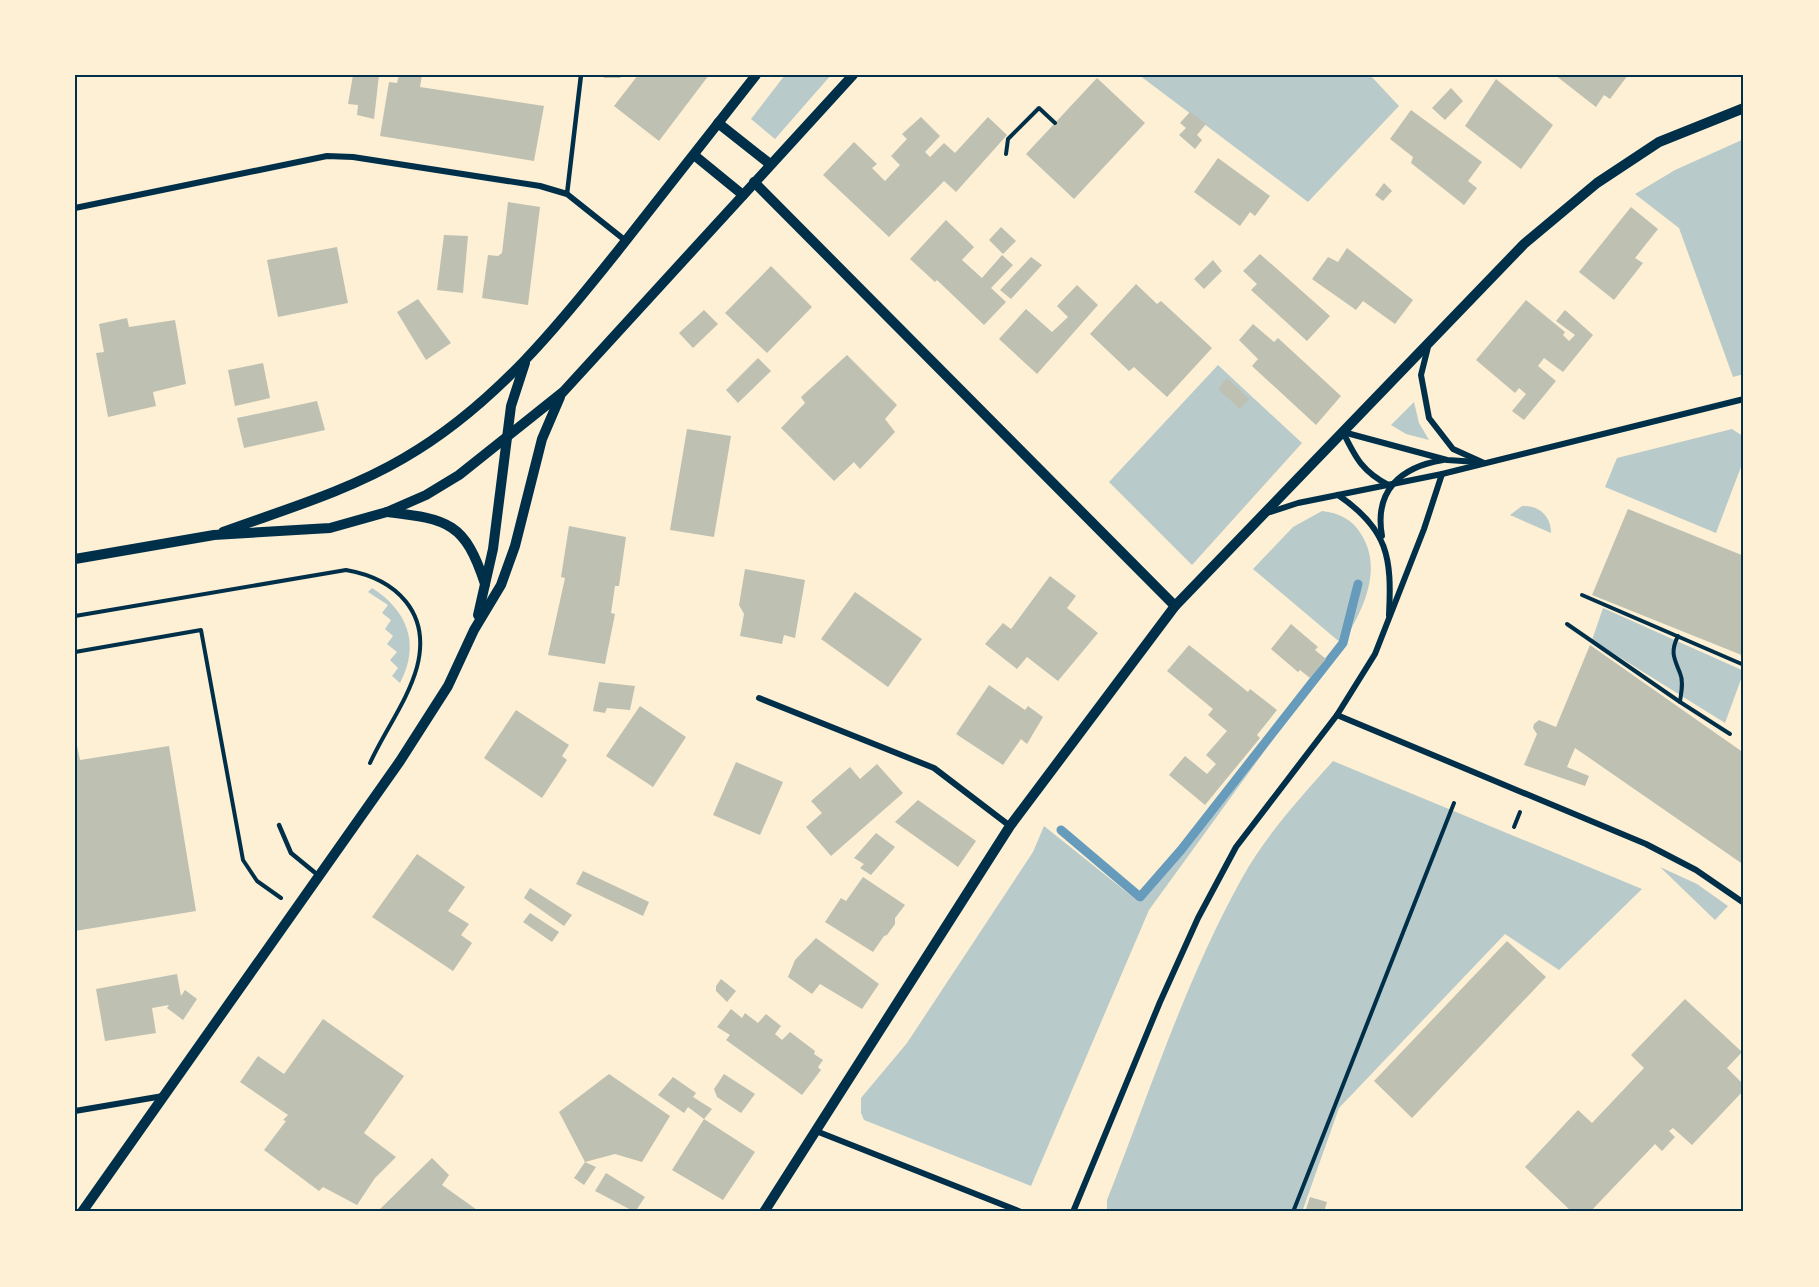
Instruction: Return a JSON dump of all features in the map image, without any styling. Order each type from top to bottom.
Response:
[{"type":"street","points":[[214,535],[335,491],[404,459],[465,417],[526,360],[568,314],[756,75]]},
{"type":"street","points":[[75,559],[214,535],[330,528],[387,512],[426,495],[459,475],[562,392],[853,75]]},
{"type":"street","points":[[764,1212],[1010,826],[1175,606],[1524,244],[1597,183],[1659,142],[1744,108]]},
{"type":"street","points":[[718,123],[770,165]]},
{"type":"street","points":[[694,155],[743,195]]},
{"type":"street","points":[[75,208],[327,156],[353,157],[540,186],[567,194],[626,241]]},
{"type":"street","points":[[754,182],[1175,606]]},
{"type":"street","points":[[1429,342],[1421,375],[1430,418],[1453,449],[1484,463]]},
{"type":"street","points":[[474,630],[486,585],[511,406],[526,360]]},
{"type":"street","points":[[82,1212],[400,761],[448,686],[474,630],[501,585],[512,555],[542,440],[549,418],[562,392]]},
{"type":"street","points":[[1264,514],[1298,502],[1390,486],[1442,474],[1744,399]]},
{"type":"street","points":[[1343,432],[1447,460],[1484,463]]},
{"type":"street","points":[[1343,432],[1355,457],[1370,475],[1390,486]]},
{"type":"street","points":[[1389,621],[1391,585],[1379,519],[1383,500],[1390,486],[1413,468],[1447,460]]},
{"type":"street","points":[[1073,1212],[1160,1002],[1225,867],[1236,847],[1276,792],[1337,715],[1375,654],[1425,530],[1442,474]]},
{"type":"street","points":[[1338,495],[1362,511],[1374,526],[1383,546]]},
{"type":"street","points":[[387,512],[429,518],[457,531],[472,549],[486,585]]},
{"type":"street","points":[[759,698],[934,768],[1010,826]]},
{"type":"street","points":[[1337,715],[1646,844],[1696,870],[1744,903]]},
{"type":"street","points":[[75,1111],[164,1096]]},
{"type":"street","points":[[816,1131],[1021,1212]]},
{"type":"lane","points":[[567,194],[581,75]]},
{"type":"lane","points":[[604,75],[620,75]]},
{"type":"lane","points":[[279,825],[291,853],[318,876]]},
{"type":"path","points":[[1006,154],[1008,139],[1039,108],[1055,123]]},
{"type":"path","points":[[75,616],[346,570],[369,574],[404,598],[414,614],[420,633],[420,649],[416,669],[408,688],[365,774]]},
{"type":"path","points":[[1582,595],[1744,665]]},
{"type":"path","points":[[1567,624],[1730,734]]},
{"type":"path","points":[[75,652],[201,630],[243,860],[257,881],[296,909]]},
{"type":"path","points":[[1677,636],[1672,647],[1672,656],[1682,681],[1680,702]]},
{"type":"path","points":[[1293,1212],[1454,803]]},
{"type":"path","points":[[1514,827],[1522,808]]},
{"type":"shaded area","points":[[785,75],[831,75],[775,139],[751,119]]},
{"type":"shaded area","points":[[1139,75],[1370,75],[1399,106],[1308,202]]},
{"type":"shaded area","points":[[1744,139],[1744,374],[1733,377],[1679,228],[1635,194],[1675,170]]},
{"type":"shaded area","points":[[1218,365],[1302,443],[1192,565],[1109,482]]},
{"type":"shaded area","points":[[1414,402],[1419,423],[1429,440],[1406,434],[1391,425]]},
{"type":"shaded area","points":[[1732,429],[1744,437],[1744,459],[1716,533],[1605,487],[1617,458]]},
{"type":"shaded area","points":[[1522,506],[1534,507],[1543,513],[1549,521],[1551,533],[1510,515]]},
{"type":"shaded area","points":[[1322,511],[1334,513],[1349,521],[1361,534],[1368,548],[1371,562],[1368,590],[1357,618],[1343,643],[1149,910],[1031,1186],[864,1120],[861,1113],[861,1098],[907,1043],[1033,852],[1044,826],[1139,902],[1342,644],[1253,569],[1293,527]]},
{"type":"shaded area","points":[[372,588],[394,607],[402,617],[407,629],[410,642],[409,655],[400,683],[392,676],[398,668],[390,660],[397,652],[387,644],[393,636],[385,629],[391,620],[382,613],[388,605],[368,592]]},
{"type":"shaded area","points":[[1603,608],[1744,671],[1725,723],[1592,640]]},
{"type":"shaded area","points":[[1333,761],[1642,889],[1559,970],[1505,934],[1339,1108],[1302,1212],[1107,1212],[1107,1200],[1169,1037],[1221,918],[1261,848]]},
{"type":"shaded area","points":[[1660,867],[1697,884],[1728,906],[1715,920]]},
{"type":"building","points":[[353,75],[379,75],[374,119],[357,115],[358,105],[348,104]]},
{"type":"building","points":[[399,75],[422,75],[420,87],[544,106],[534,161],[380,136],[389,82],[397,83]]},
{"type":"building","points":[[638,75],[709,75],[659,141],[614,106]]},
{"type":"building","points":[[1555,75],[1628,75],[1610,99],[1604,95],[1596,107]]},
{"type":"building","points":[[1097,78],[1145,123],[1074,199],[1026,154]]},
{"type":"building","points":[[1496,79],[1553,125],[1521,169],[1465,126]]},
{"type":"building","points":[[1451,88],[1463,101],[1445,120],[1432,108]]},
{"type":"building","points":[[1411,110],[1482,162],[1468,181],[1477,188],[1464,205],[1411,163],[1413,157],[1390,139]]},
{"type":"building","points":[[1190,112],[1206,124],[1197,135],[1202,140],[1195,149],[1179,135],[1186,128],[1180,123]]},
{"type":"building","points":[[921,117],[940,136],[925,152],[930,157],[944,143],[955,153],[988,117],[1007,135],[956,192],[944,181],[889,237],[823,175],[854,142],[877,164],[872,168],[885,181],[900,165],[891,156],[907,139],[902,134]]},
{"type":"building","points":[[1218,158],[1270,196],[1255,216],[1250,212],[1240,226],[1194,192]]},
{"type":"building","points":[[1384,183],[1392,191],[1383,201],[1375,195]]},
{"type":"building","points":[[508,202],[540,207],[528,305],[482,298],[488,255],[498,256],[502,253]]},
{"type":"building","points":[[1631,207],[1658,229],[1635,258],[1643,263],[1614,300],[1579,272]]},
{"type":"building","points":[[946,220],[974,247],[962,260],[982,278],[1002,255],[1013,265],[991,288],[1006,302],[984,325],[937,280],[935,282],[910,259]]},
{"type":"building","points":[[1001,227],[1016,241],[1003,254],[989,240]]},
{"type":"building","points":[[444,235],[468,236],[463,293],[437,290]]},
{"type":"building","points":[[337,247],[348,303],[278,317],[267,260]]},
{"type":"building","points":[[1347,248],[1413,300],[1395,324],[1363,301],[1356,310],[1312,279],[1328,257],[1338,262]]},
{"type":"building","points":[[1260,254],[1330,316],[1307,341],[1251,290],[1257,284],[1243,271]]},
{"type":"building","points":[[1031,257],[1042,265],[1011,299],[1000,290]]},
{"type":"building","points":[[1213,260],[1222,271],[1204,289],[1194,279]]},
{"type":"building","points":[[771,266],[812,307],[767,353],[725,313]]},
{"type":"building","points":[[1136,284],[1157,304],[1161,301],[1212,348],[1167,397],[1134,367],[1129,371],[1090,334]]},
{"type":"building","points":[[1077,285],[1098,305],[1037,374],[999,339],[1026,309],[1052,332],[1068,317],[1057,306]]},
{"type":"building","points":[[418,299],[451,343],[426,360],[397,312]]},
{"type":"building","points":[[1526,300],[1565,332],[1563,335],[1569,341],[1575,335],[1556,321],[1565,310],[1593,335],[1563,372],[1544,358],[1538,366],[1556,381],[1524,420],[1512,411],[1526,394],[1519,388],[1515,393],[1476,360]]},
{"type":"building","points":[[704,310],[718,324],[693,348],[679,333]]},
{"type":"building","points":[[127,318],[129,327],[175,320],[186,384],[153,392],[156,406],[108,417],[96,353],[104,352],[99,324]]},
{"type":"building","points":[[1253,324],[1274,342],[1278,338],[1341,396],[1316,425],[1252,366],[1258,359],[1239,340]]},
{"type":"building","points":[[847,355],[897,405],[885,419],[895,432],[860,469],[854,462],[834,481],[781,428],[805,403],[801,397]]},
{"type":"building","points":[[758,358],[771,371],[738,403],[726,390]]},
{"type":"building","points":[[263,363],[270,398],[235,406],[228,370]]},
{"type":"building","points":[[1227,378],[1249,399],[1240,409],[1218,389]]},
{"type":"building","points":[[317,401],[325,430],[244,448],[237,418]]},
{"type":"building","points":[[687,429],[731,436],[714,537],[670,530]]},
{"type":"building","points":[[1628,509],[1744,556],[1744,656],[1592,595]]},
{"type":"building","points":[[569,526],[626,537],[619,586],[615,586],[611,613],[615,614],[605,664],[548,655],[565,578],[561,577]]},
{"type":"building","points":[[745,569],[805,580],[795,638],[784,635],[782,644],[740,636],[744,614],[739,605]]},
{"type":"building","points":[[1050,576],[1076,596],[1067,608],[1098,633],[1058,681],[1027,657],[1017,669],[985,644],[1003,623],[1011,629]]},
{"type":"building","points":[[855,592],[922,639],[888,687],[821,639]]},
{"type":"building","points":[[1291,624],[1318,647],[1315,650],[1326,659],[1310,678],[1300,670],[1298,672],[1271,649]]},
{"type":"building","points":[[1189,645],[1248,692],[1250,689],[1277,710],[1257,735],[1260,738],[1205,805],[1169,775],[1185,756],[1207,774],[1216,764],[1206,755],[1227,731],[1208,715],[1213,709],[1167,671]]},
{"type":"building","points":[[1590,645],[1744,753],[1744,865],[1575,748],[1567,767],[1589,776],[1585,786],[1524,765],[1537,734],[1533,728],[1534,724],[1539,720],[1556,727]]},
{"type":"building","points":[[599,682],[635,686],[630,710],[607,708],[605,713],[593,711]]},
{"type":"building","points":[[989,685],[1025,710],[1028,706],[1043,717],[1027,744],[1021,739],[1003,765],[956,734]]},
{"type":"building","points":[[640,706],[686,737],[653,787],[606,756]]},
{"type":"building","points":[[516,710],[569,745],[562,756],[567,760],[542,798],[484,758]]},
{"type":"building","points":[[75,736],[80,760],[169,746],[196,911],[75,931]]},
{"type":"building","points":[[736,762],[783,782],[760,835],[713,815]]},
{"type":"building","points":[[877,764],[903,793],[831,856],[806,827],[822,813],[811,801],[850,767],[860,779]]},
{"type":"building","points":[[918,800],[976,841],[958,867],[895,822]]},
{"type":"building","points":[[876,833],[895,847],[871,875],[860,868],[864,864],[854,858]]},
{"type":"building","points":[[417,854],[465,887],[448,911],[469,924],[461,935],[472,943],[453,971],[372,917]]},
{"type":"building","points":[[583,871],[649,902],[643,916],[576,884]]},
{"type":"building","points":[[863,877],[905,905],[895,918],[895,924],[873,952],[825,922],[841,898],[846,901]]},
{"type":"building","points":[[530,888],[572,915],[564,926],[524,898]]},
{"type":"building","points":[[530,913],[559,932],[552,942],[523,922]]},
{"type":"building","points":[[816,938],[879,984],[862,1009],[820,984],[812,994],[788,977],[795,960]]},
{"type":"building","points":[[1507,941],[1546,977],[1412,1118],[1374,1081]]},
{"type":"building","points":[[177,974],[181,996],[185,990],[197,999],[183,1020],[167,1008],[169,1005],[152,1008],[156,1033],[105,1041],[96,989]]},
{"type":"building","points":[[721,979],[736,991],[727,1002],[716,991],[716,986]]},
{"type":"building","points":[[1685,999],[1742,1052],[1727,1068],[1744,1085],[1744,1090],[1692,1145],[1673,1128],[1669,1131],[1675,1137],[1662,1151],[1655,1144],[1590,1212],[1572,1212],[1525,1167],[1578,1110],[1592,1123],[1644,1068],[1631,1055]]},
{"type":"building","points":[[731,1009],[742,1018],[745,1013],[758,1023],[766,1014],[781,1026],[775,1034],[782,1040],[790,1032],[823,1060],[818,1067],[821,1070],[802,1095],[726,1040],[730,1035],[717,1027]]},
{"type":"building","points":[[323,1019],[404,1076],[364,1133],[396,1157],[375,1178],[357,1205],[323,1187],[319,1191],[264,1150],[288,1115],[240,1082],[258,1056],[284,1074]]},
{"type":"building","points":[[609,1074],[670,1116],[642,1162],[615,1154],[585,1162],[559,1112]]},
{"type":"building","points":[[724,1074],[755,1094],[741,1113],[717,1097],[714,1089]]},
{"type":"building","points":[[673,1077],[696,1093],[693,1097],[712,1109],[704,1119],[688,1107],[684,1113],[658,1095]]},
{"type":"building","points":[[704,1119],[755,1152],[723,1200],[672,1170]]},
{"type":"building","points":[[432,1158],[449,1175],[442,1185],[480,1212],[377,1212]]},
{"type":"building","points":[[585,1162],[596,1167],[584,1185],[574,1178]]},
{"type":"building","points":[[606,1173],[645,1197],[635,1212],[595,1191]]},
{"type":"building","points":[[1310,1197],[1327,1202],[1324,1212],[1305,1212]]},
{"type":"waterway","points":[[1061,830],[1140,897],[1181,850],[1343,643],[1358,584]]}]
